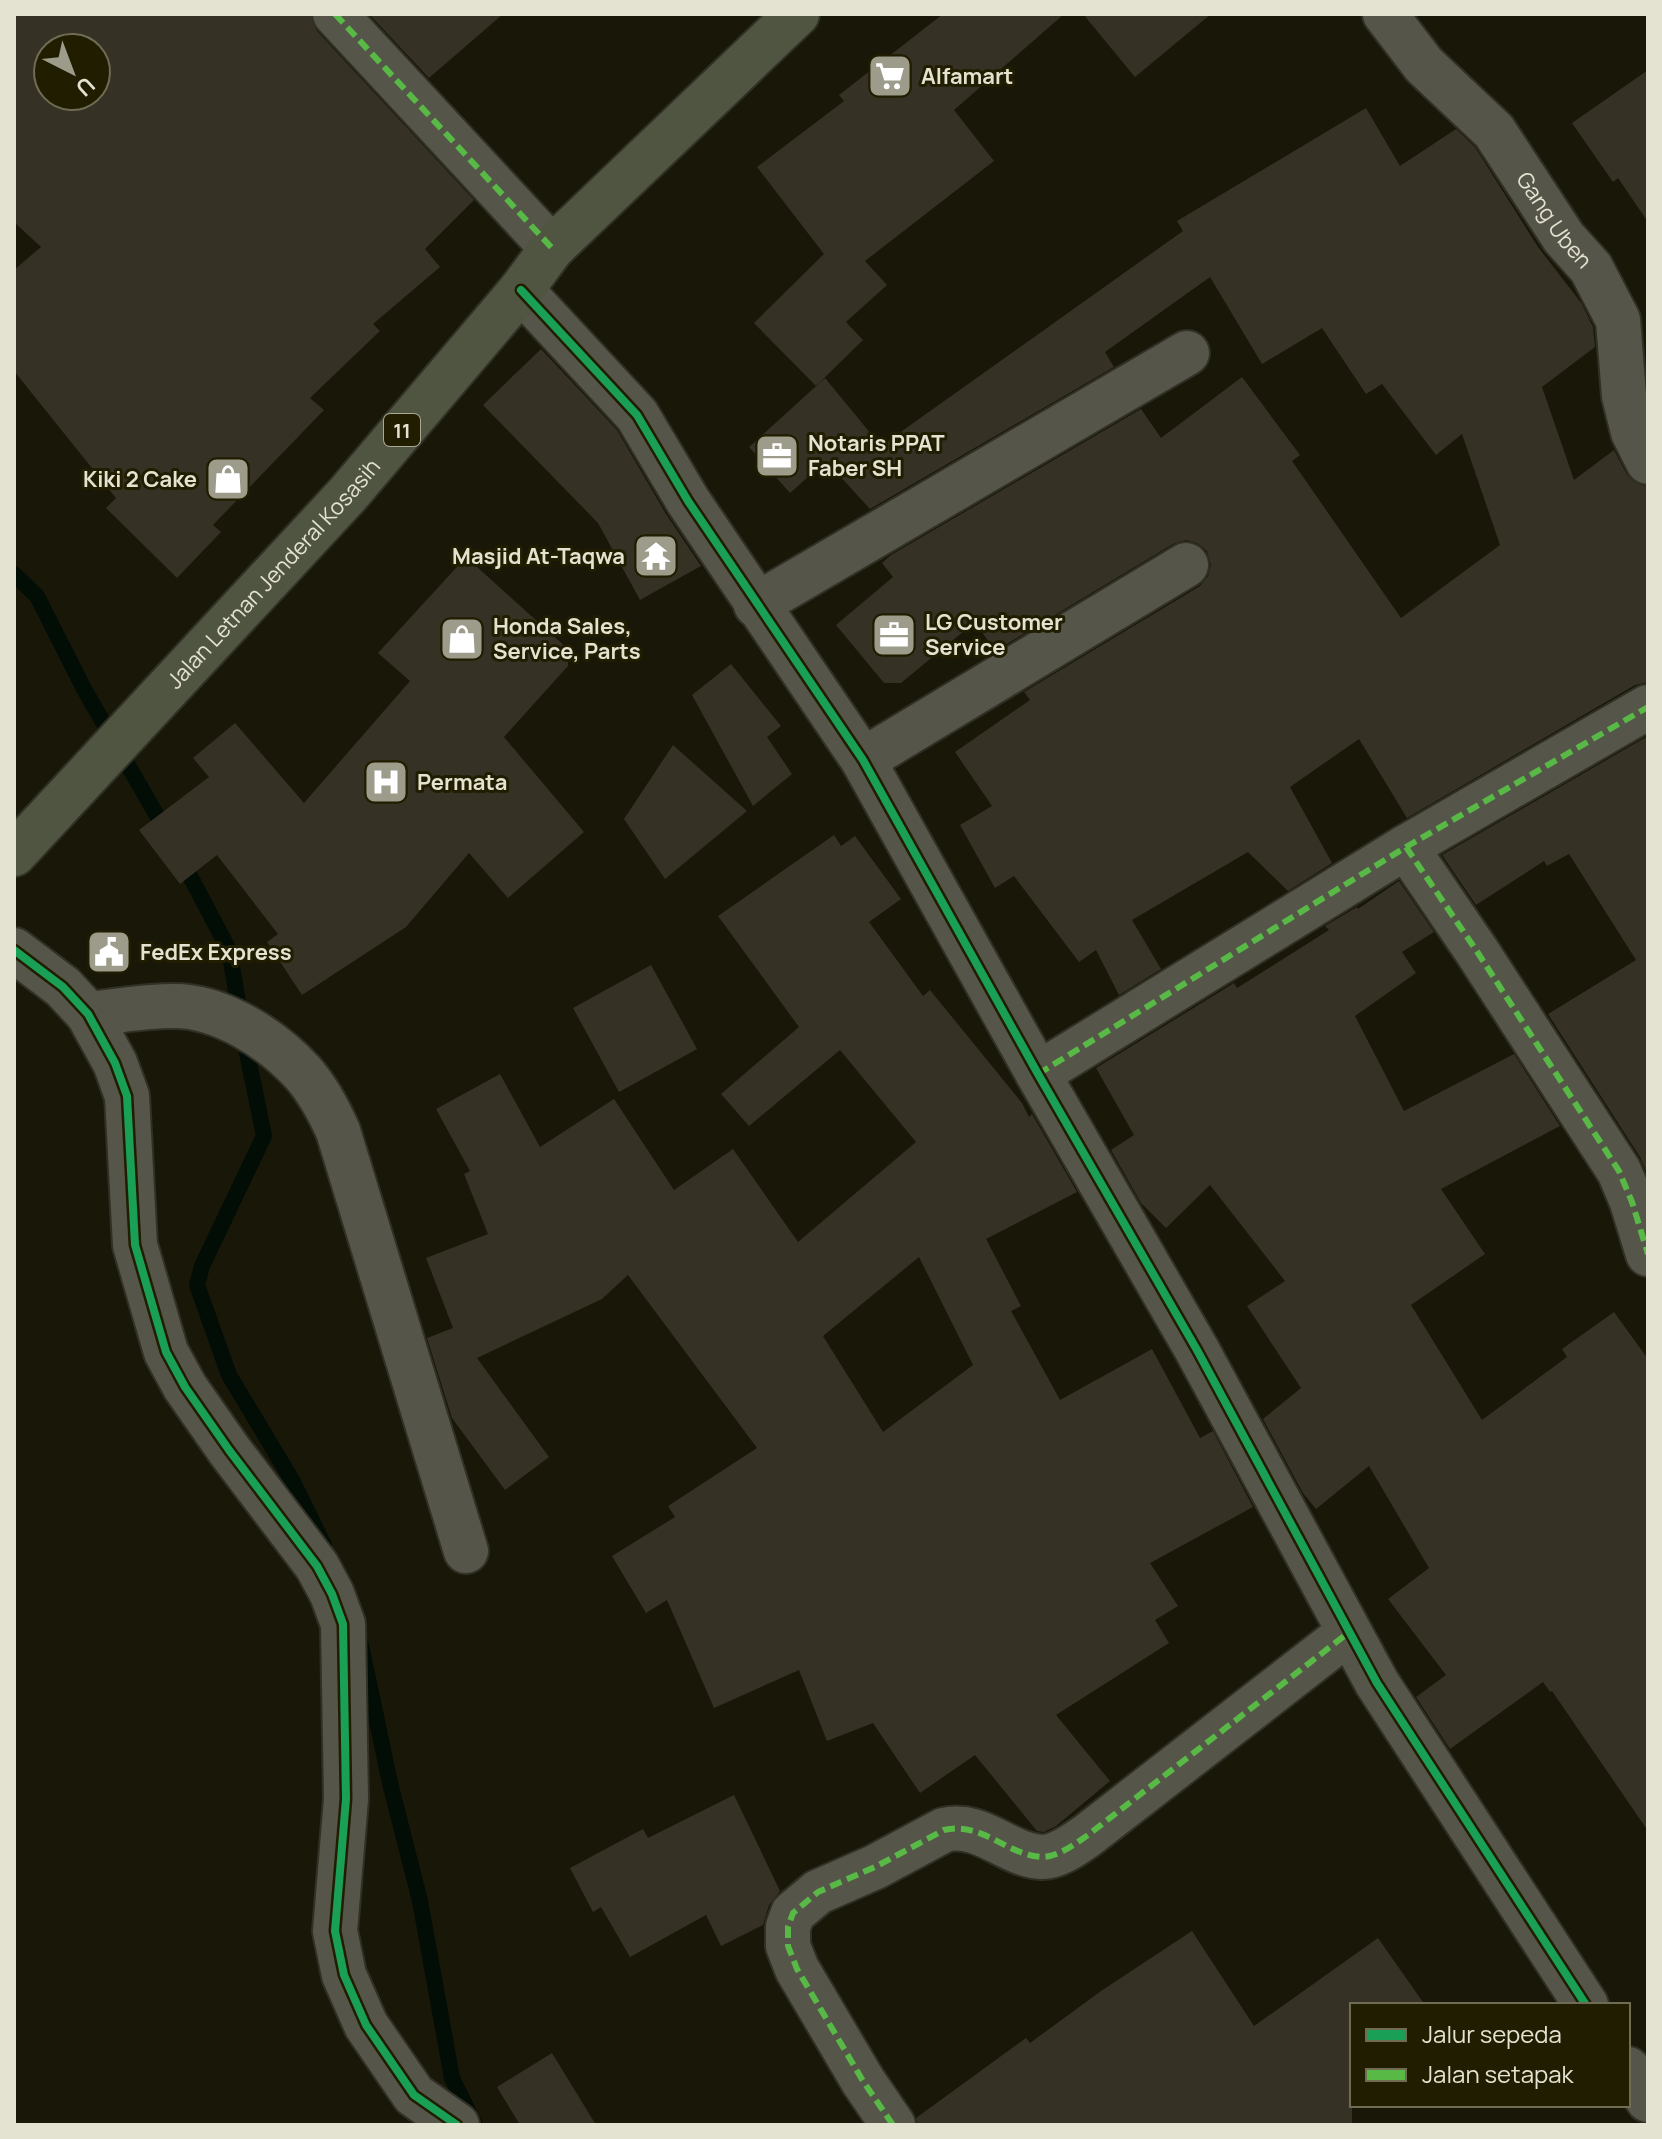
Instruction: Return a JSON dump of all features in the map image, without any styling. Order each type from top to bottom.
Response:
[{"type":"highway","name":"Jalan Letnan Jenderal Kosasih","points":[[14,854],[348,494],[521,290],[552,248],[797,14]]},
{"type":"street","points":[[335,14],[552,248]]},
{"type":"street","name":"Gang Uben","points":[[1385,14],[1424,65],[1494,131],[1564,238],[1591,268],[1618,320],[1624,396],[1633,432],[1648,462]]},
{"type":"street","points":[[521,290],[637,415],[688,501],[756,605],[863,760],[1197,1350],[1377,1683],[1585,2003]]},
{"type":"street","points":[[756,605],[1187,353]]},
{"type":"street","points":[[863,760],[1186,565]]},
{"type":"street","points":[[1038,1074],[1406,847],[1648,707]]},
{"type":"street","points":[[1406,847],[1619,1171],[1648,1254]]},
{"type":"street","points":[[14,950],[63,987],[88,1014],[115,1063],[127,1096],[135,1245],[166,1352],[185,1387],[317,1566],[332,1594],[343,1624],[346,1799],[335,1931],[344,1975],[366,2025],[414,2095],[452,2123]]},
{"type":"street","points":[[88,1014],[176,1006],[203,1009],[223,1016],[253,1034],[281,1052],[305,1074],[329,1110],[338,1131],[466,1551]]},
{"type":"street","points":[[893,2125],[863,2081],[797,1969],[788,1946],[788,1927],[793,1913],[818,1892],[956,1827],[974,1829],[1018,1850],[1043,1857],[1065,1850],[1348,1633]]},
{"type":"street","points":[[1630,2072],[1648,2100]]},
{"type":"building","points":[[14,14],[311,14],[317,31],[474,200],[425,249],[440,267],[373,324],[380,331],[310,398],[324,410],[213,525],[221,532],[177,578],[106,508],[116,498],[14,371],[14,270],[41,247],[14,222]]},
{"type":"building","points":[[369,14],[503,14],[429,78]]},
{"type":"building","points":[[943,14],[1064,14],[954,110],[994,161],[865,261],[887,285],[846,322],[863,340],[816,386],[754,323],[824,254],[757,167],[844,101],[839,95]]},
{"type":"building","points":[[1083,14],[1211,14],[1135,77]]},
{"type":"building","points":[[1648,70],[1648,222],[1618,178],[1613,182],[1572,123]]},
{"type":"building","points":[[1366,108],[1400,166],[1456,129],[1475,147],[1538,247],[1582,304],[1593,327],[1595,347],[1542,387],[1574,480],[1614,450],[1634,482],[1648,487],[1648,682],[1635,685],[1407,818],[1359,739],[1290,787],[1332,863],[1288,891],[1248,852],[1132,920],[1161,969],[1119,995],[1096,950],[1079,962],[1014,876],[995,888],[960,825],[992,806],[955,752],[1030,700],[1024,692],[1200,586],[1208,576],[1211,565],[1207,551],[1197,543],[1186,540],[1173,544],[995,651],[975,622],[901,683],[884,683],[836,625],[893,577],[882,563],[891,555],[1141,409],[1161,438],[1242,377],[1300,455],[1292,461],[1401,618],[1500,545],[1462,434],[1436,455],[1382,384],[1366,394],[1322,328],[1262,364],[1210,277],[1105,352],[1114,367],[870,509],[826,461],[790,493],[749,447],[825,378],[881,446],[1183,231],[1177,221]]},
{"type":"building","points":[[541,349],[617,430],[666,514],[701,566],[640,600],[598,523],[483,405]]},
{"type":"building","points":[[466,557],[568,649],[568,666],[504,737],[584,832],[508,898],[469,853],[406,927],[302,995],[267,942],[278,934],[217,855],[180,884],[139,830],[209,777],[193,758],[235,723],[304,803],[410,681],[378,653]]},
{"type":"building","points":[[731,664],[781,726],[767,737],[792,774],[753,806],[692,695]]},
{"type":"building","points":[[1648,736],[1648,1176],[1640,1157],[1548,1014],[1636,960],[1569,854],[1547,866],[1544,861],[1476,905],[1442,855]]},
{"type":"building","points":[[673,745],[747,811],[665,879],[624,819]]},
{"type":"building","points":[[834,835],[841,846],[855,836],[901,899],[869,922],[923,996],[930,990],[1022,1103],[1029,1117],[1032,1114],[1077,1192],[986,1239],[1021,1306],[1011,1311],[1060,1400],[1152,1349],[1200,1438],[1213,1431],[1253,1507],[1150,1563],[1178,1606],[1155,1620],[1169,1643],[1056,1715],[1110,1781],[1056,1826],[1044,1832],[1037,1831],[975,1755],[920,1793],[873,1723],[827,1741],[799,1670],[714,1708],[667,1600],[646,1613],[612,1556],[675,1517],[668,1506],[757,1448],[628,1275],[602,1299],[477,1358],[549,1457],[505,1490],[452,1418],[427,1338],[453,1328],[426,1258],[488,1234],[464,1174],[470,1171],[436,1109],[500,1074],[540,1147],[614,1099],[674,1190],[733,1149],[798,1242],[916,1142],[840,1050],[749,1126],[721,1094],[799,1027],[718,916]],"holes":[[[919,1257],[973,1365],[883,1432],[823,1336]]]},
{"type":"building","points":[[1399,881],[1434,932],[1402,952],[1416,973],[1355,1016],[1404,1111],[1514,1054],[1560,1126],[1441,1189],[1485,1254],[1411,1305],[1482,1420],[1567,1357],[1562,1349],[1614,1312],[1648,1359],[1648,1831],[1543,1682],[1450,1749],[1416,1697],[1446,1675],[1388,1599],[1429,1568],[1369,1466],[1316,1509],[1303,1493],[1263,1419],[1301,1388],[1247,1306],[1285,1281],[1210,1185],[1166,1228],[1141,1203],[1111,1150],[1134,1135],[1096,1068],[1234,983],[1237,988],[1329,930],[1325,926],[1358,909]]},
{"type":"building","points":[[651,965],[697,1049],[619,1092],[573,1008]]},
{"type":"building","points":[[734,1795],[780,1891],[769,1905],[763,1925],[721,1946],[706,1915],[630,1957],[601,1907],[593,1912],[570,1868],[643,1829],[648,1838]]},
{"type":"building","points":[[1192,1931],[1254,2026],[1378,1938],[1424,2003],[1350,2003],[1352,2125],[918,2125],[916,2118],[1026,2038],[1030,2043]]},
{"type":"building","points":[[552,2053],[596,2125],[520,2125],[497,2087]]},
{"type":"waterway","points":[[14,574],[37,596],[84,689],[167,833]]},
{"type":"waterway","points":[[180,857],[229,950],[264,1136],[202,1266],[197,1285],[229,1375],[292,1480],[324,1545]]},
{"type":"waterway","points":[[361,1645],[390,1783],[420,1901],[452,2078],[474,2123]]},
{"type":"marked path","points":[[335,14],[552,248]]},
{"type":"marked path","points":[[1038,1074],[1406,847],[1648,707]]},
{"type":"marked path","points":[[1406,847],[1619,1171],[1648,1254]]},
{"type":"marked path","points":[[893,2125],[863,2081],[797,1969],[788,1946],[788,1927],[793,1913],[818,1892],[875,1867],[944,1830],[970,1830],[1017,1851],[1042,1857],[1072,1846],[1348,1633]]},
{"type":"cycle path","points":[[521,290],[637,415],[688,501],[863,760],[1197,1350],[1377,1683],[1585,2003]]},
{"type":"cycle path","points":[[14,950],[63,987],[88,1014],[115,1063],[127,1096],[135,1245],[166,1352],[185,1387],[317,1566],[332,1594],[343,1624],[346,1799],[335,1931],[344,1975],[366,2025],[414,2095],[457,2125]]},
{"type":"place","name":"Alfamart","points":[[890,76]]},
{"type":"place","name":"Notaris PPAT Faber SH","points":[[777,456]]},
{"type":"place","name":"Kiki 2 Cake","points":[[228,479]]},
{"type":"place","name":"Masjid At-Taqwa","points":[[656,556]]},
{"type":"place","name":"LG Customer Service","points":[[894,635]]},
{"type":"place","name":"Honda Sales, Service, Parts","points":[[462,639]]},
{"type":"place","name":"Permata","points":[[386,782]]},
{"type":"place","name":"FedEx Express","points":[[109,952]]}]
